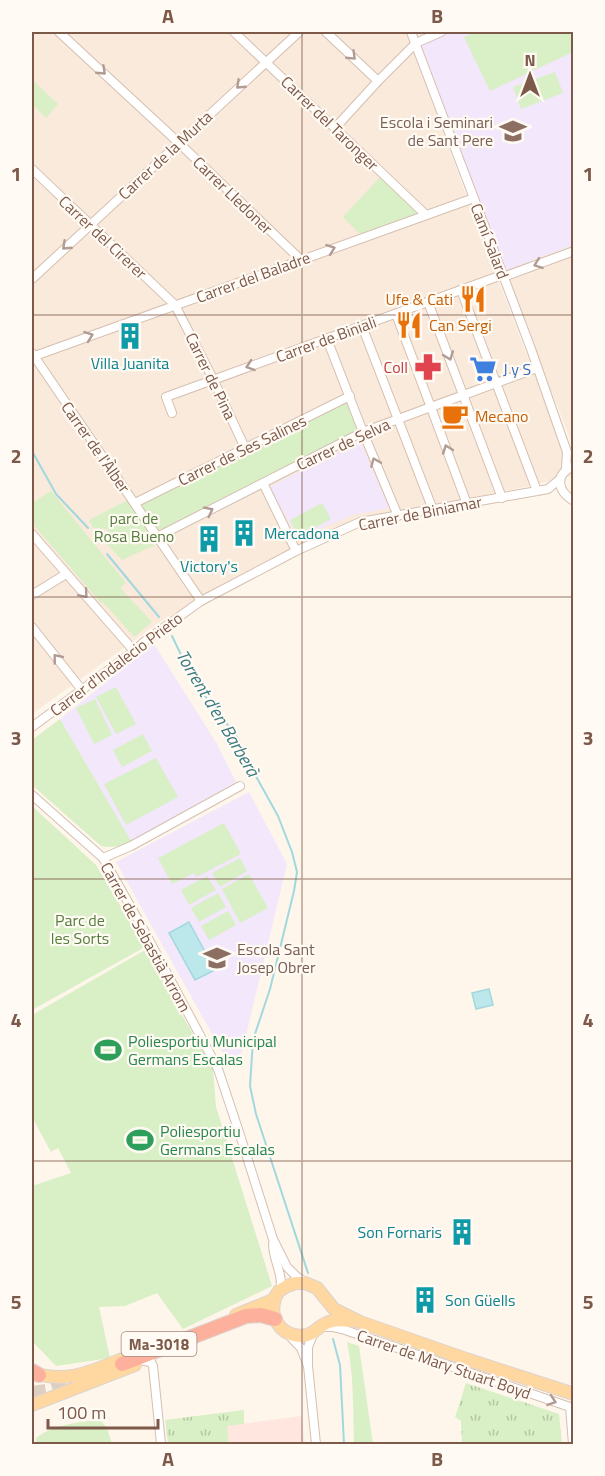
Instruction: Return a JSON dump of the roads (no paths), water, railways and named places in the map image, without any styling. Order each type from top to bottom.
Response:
[{"type":"highway","points":[[119,1368],[246,1316],[261,1315],[281,1327]]},
{"type":"main road","name":"Ma-3018","points":[[34,1373],[55,1378],[85,1373],[273,1300],[291,1284],[301,1283],[317,1288],[334,1309],[360,1322],[573,1394]]},
{"type":"main road","points":[[278,1294],[273,1307],[281,1327]]},
{"type":"main road","points":[[317,1329],[326,1316],[324,1298]]},
{"type":"main road","name":"Ma-3018","points":[[119,1368],[144,1361],[250,1320],[266,1320],[299,1335],[310,1334],[327,1322],[335,1320],[360,1322]]},
{"type":"main road","points":[[32,1403],[119,1368]]},
{"type":"street","name":"Carrer Lledoner","points":[[59,32],[301,260]]},
{"type":"street","name":"Carrer del Taronger","points":[[234,32],[426,215]]},
{"type":"street","name":"Carrer de la Murta","points":[[32,279],[299,32]]},
{"type":"street","points":[[326,32],[378,81]]},
{"type":"street","name":"Camí Salard","points":[[411,32],[537,368],[567,452],[570,468]]},
{"type":"street","points":[[335,128],[416,43],[441,32]]},
{"type":"street","name":"Carrer del Cirerer","points":[[32,169],[175,305]]},
{"type":"street","name":"Carrer del Baladre","points":[[32,356],[474,198]]},
{"type":"street","name":"Carrer de Biniali","points":[[172,413],[166,397],[573,251]]},
{"type":"street","points":[[461,290],[537,491]]},
{"type":"street","points":[[428,302],[502,498]]},
{"type":"street","name":"Carrer de Pina","points":[[175,305],[245,448]]},
{"type":"street","points":[[396,314],[467,504]]},
{"type":"street","points":[[362,326],[433,510]]},
{"type":"street","points":[[327,339],[398,516]]},
{"type":"street","name":"Carrer de l'Àlber","points":[[32,356],[201,601]]},
{"type":"street","name":"Carrer de Selva","points":[[157,537],[363,432],[537,368]]},
{"type":"street","name":"Carrer de Ses Salines","points":[[135,503],[350,396]]},
{"type":"street","name":"Camí Salard","points":[[567,452],[573,459]]},
{"type":"street","points":[[549,489],[570,468]]},
{"type":"street","points":[[561,479],[563,493],[573,500]]},
{"type":"street","points":[[263,483],[296,551]]},
{"type":"street","name":"Carrer de Biniamar","points":[[201,601],[296,551],[360,522],[549,489],[563,493]]},
{"type":"street","points":[[32,534],[134,651]]},
{"type":"street","points":[[32,595],[66,574]]},
{"type":"street","name":"Carrer d'Indalecio Prieto","points":[[32,727],[201,601]]},
{"type":"street","points":[[32,627],[82,690]]},
{"type":"street","points":[[103,858],[131,846],[240,786]]},
{"type":"street","name":"Carrer de Sebastià Arrom","points":[[32,795],[103,858],[218,1069],[273,1239],[287,1267],[297,1277],[310,1284]]},
{"type":"street","name":"Carrer de Sebastià Arrom","points":[[273,1239],[273,1253],[281,1282],[278,1294]]},
{"type":"street","points":[[281,1327],[301,1348],[308,1366]]},
{"type":"street","name":"Carrer de Mary Stuart Boyd","points":[[317,1329],[328,1327],[342,1329],[570,1407],[573,1444]]},
{"type":"street","points":[[316,1444],[308,1347],[317,1329]]},
{"type":"street","points":[[144,1361],[151,1362],[153,1366],[161,1444]]},
{"type":"water","points":[[189,922],[215,970],[195,980],[169,933]]},
{"type":"water","points":[[489,989],[493,1005],[476,1009],[472,993]]},
{"type":"waterway","name":"Torrent d'en Barberà","points":[[32,451],[56,494],[88,528]]},
{"type":"waterway","name":"Torrent d'en Barberà","points":[[107,554],[159,617]]},
{"type":"waterway","name":"Torrent d'en Barberà","points":[[172,636],[205,696],[237,737],[278,816],[297,872],[270,989],[253,1040],[250,1086],[256,1114],[308,1273]]},
{"type":"waterway","name":"Torrent d'en Barberà","points":[[333,1339],[340,1365],[344,1444]]},
{"type":"tunnel","points":[[32,1393],[52,1390],[81,1380]]},
{"type":"place","name":"Escola i Seminari de Sant Pere","points":[[513,131]]},
{"type":"place","name":"Ufe & Cati","points":[[473,299]]},
{"type":"place","name":"Can Sergi","points":[[409,325]]},
{"type":"place","name":"Villa Juanita","points":[[130,336]]},
{"type":"place","name":"Coll","points":[[428,367]]},
{"type":"place","name":"J y S","points":[[483,369]]},
{"type":"place","name":"Mecano","points":[[455,416]]},
{"type":"place","name":"Mercadona","points":[[244,533]]},
{"type":"place","name":"Victory's","points":[[209,539]]},
{"type":"place","name":"Escola Sant Josep Obrer","points":[[217,958]]},
{"type":"place","name":"Poliesportiu Municipal Germans Escalas","points":[[108,1050]]},
{"type":"place","name":"Poliesportiu Germans Escalas","points":[[140,1140]]},
{"type":"place","name":"Son Fornaris","points":[[462,1232]]},
{"type":"place","name":"Son Güells","points":[[425,1300]]},
{"type":"park label","name":"parc de Rosa Bueno","points":[[134,527]]},
{"type":"park label","name":"Parc de les Sorts","points":[[80,929]]}]
